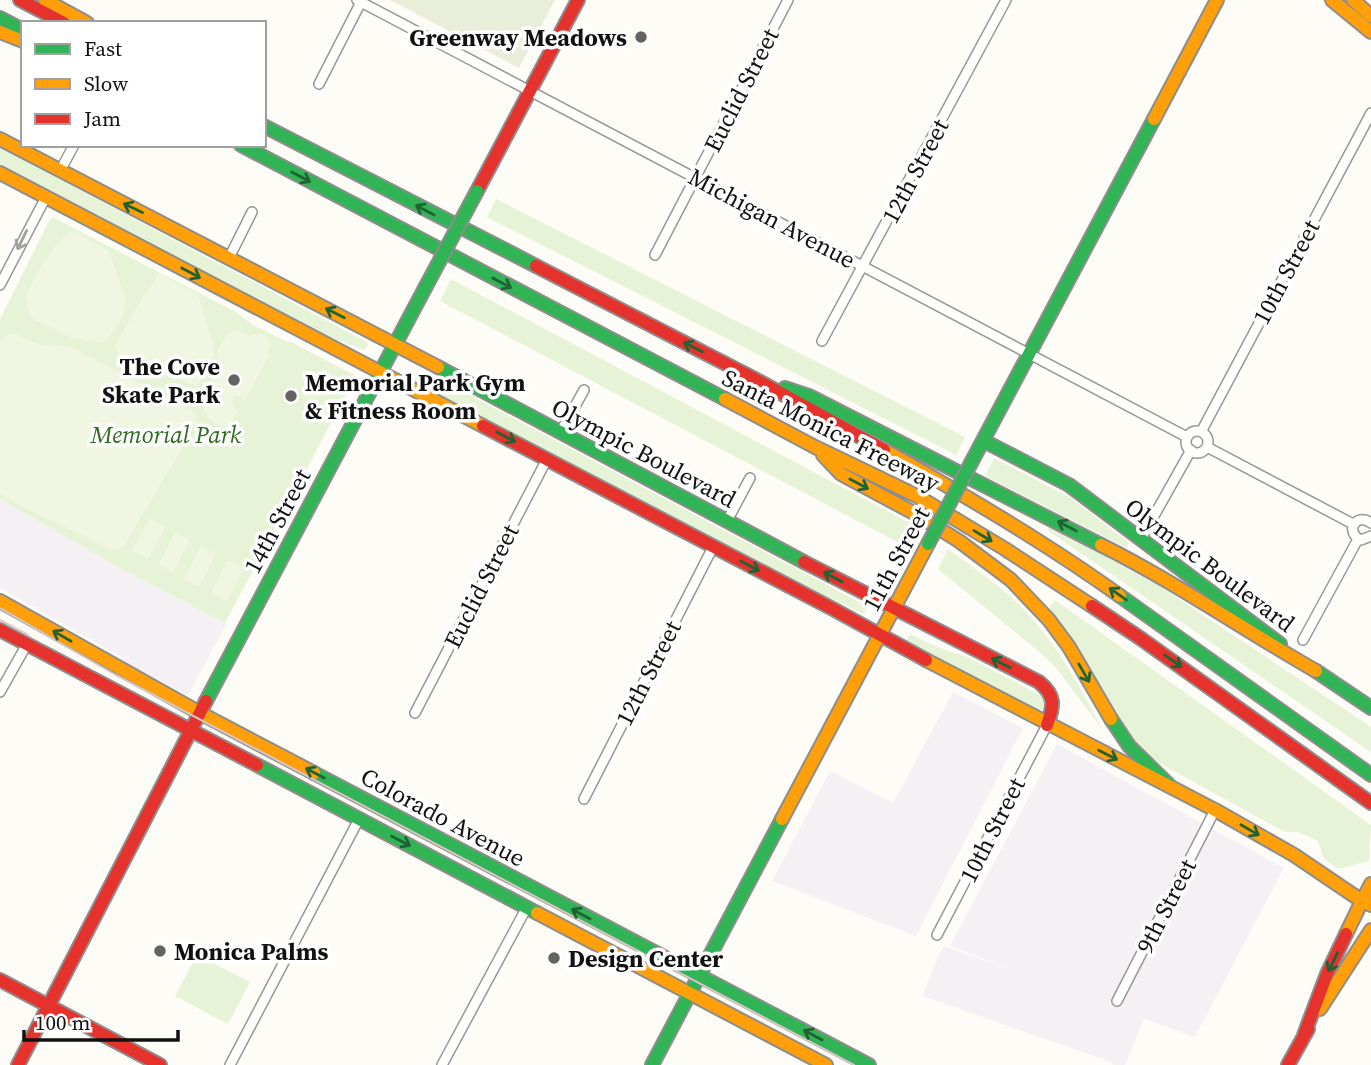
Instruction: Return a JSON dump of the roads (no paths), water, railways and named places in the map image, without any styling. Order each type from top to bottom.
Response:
[{"type":"main road","points":[[20,0],[60,21]]},
{"type":"main road","points":[[45,0],[83,21]]},
{"type":"main road","name":"14th Street","points":[[18,1065],[191,730],[578,0]]},
{"type":"main road","name":"11th Street","points":[[652,1065],[1217,0]]},
{"type":"main road","points":[[1332,0],[1371,33]]},
{"type":"main road","points":[[1353,0],[1371,16]]},
{"type":"main road","points":[[0,18],[21,29]]},
{"type":"main road","points":[[0,32],[21,40]]},
{"type":"main road","name":"Santa Monica Freeway","points":[[266,127],[754,379],[932,477],[1083,569],[1371,775]]},
{"type":"main road","name":"Olympic Boulevard","points":[[0,139],[395,344],[893,609],[1039,682],[1052,693],[1054,700],[1047,725]]},
{"type":"main road","name":"Santa Monica Freeway","points":[[245,147],[815,447],[917,496],[1006,549],[1140,638],[1371,803]]},
{"type":"main road","name":"Olympic Boulevard","points":[[0,173],[880,634],[1047,725],[1169,785],[1294,855],[1366,903]]},
{"type":"main road","points":[[754,379],[809,396],[1045,515],[1147,568],[1249,633],[1316,671]]},
{"type":"main road","name":"Olympic Boulevard","points":[[984,440],[1069,485],[1316,671],[1371,708]]},
{"type":"main road","points":[[815,447],[841,474],[959,541],[1011,580],[1049,620],[1069,647],[1129,746],[1169,785]]},
{"type":"main road","name":"Colorado Avenue","points":[[0,601],[200,713],[870,1065]]},
{"type":"main road","name":"Colorado Avenue","points":[[0,630],[826,1065]]},
{"type":"main road","points":[[1294,718],[1371,765]]},
{"type":"main road","points":[[1304,1035],[1327,974],[1366,903],[1371,884]]},
{"type":"main road","points":[[1288,1065],[1371,930]]},
{"type":"main road","points":[[0,981],[160,1065]]},
{"type":"street","name":"Euclid Street","points":[[655,255],[788,0]]},
{"type":"street","name":"12th Street","points":[[822,341],[1006,0]]},
{"type":"street","name":"Michigan Avenue","points":[[359,1],[1187,437]]},
{"type":"street","points":[[319,84],[359,1]]},
{"type":"street","name":"10th Street","points":[[1201,432],[1371,113]]},
{"type":"street","points":[[60,171],[73,147]]},
{"type":"street","points":[[0,285],[46,197]]},
{"type":"street","points":[[229,258],[253,212]]},
{"type":"street","points":[[560,433],[584,390]]},
{"type":"street","points":[[1193,432],[1201,432],[1207,437],[1206,447],[1199,452],[1191,450],[1186,443],[1187,437],[1193,432]]},
{"type":"street","points":[[1206,447],[1353,524]]},
{"type":"street","points":[[1141,538],[1191,450]]},
{"type":"street","name":"Euclid Street","points":[[415,713],[547,459]]},
{"type":"street","points":[[727,521],[750,478]]},
{"type":"street","points":[[1370,519],[1358,519],[1353,524],[1352,531],[1358,539],[1364,540],[1371,536]]},
{"type":"street","points":[[1303,640],[1358,539]]},
{"type":"street","name":"12th Street","points":[[584,799],[713,547]]},
{"type":"street","points":[[0,692],[27,644]]},
{"type":"street","name":"10th Street","points":[[937,935],[1047,725]]},
{"type":"street","name":"9th Street","points":[[1117,1001],[1215,810]]},
{"type":"street","points":[[230,1065],[359,819]]},
{"type":"street","points":[[442,1065],[527,907]]},
{"type":"tram line","points":[[0,608],[114,674],[854,1065]]},
{"type":"tram line","points":[[0,620],[28,635]]},
{"type":"place","name":"Greenway Meadows","points":[[641,37]]},
{"type":"place","name":"The Cove Skate Park","points":[[234,380]]},
{"type":"place","name":"Memorial Park Gym & Fitness Room","points":[[291,396]]},
{"type":"place","name":"Monica Palms","points":[[160,951]]},
{"type":"place","name":"Design Center","points":[[554,958]]},
{"type":"park label","name":"Memorial Park","points":[[166,434]]}]
